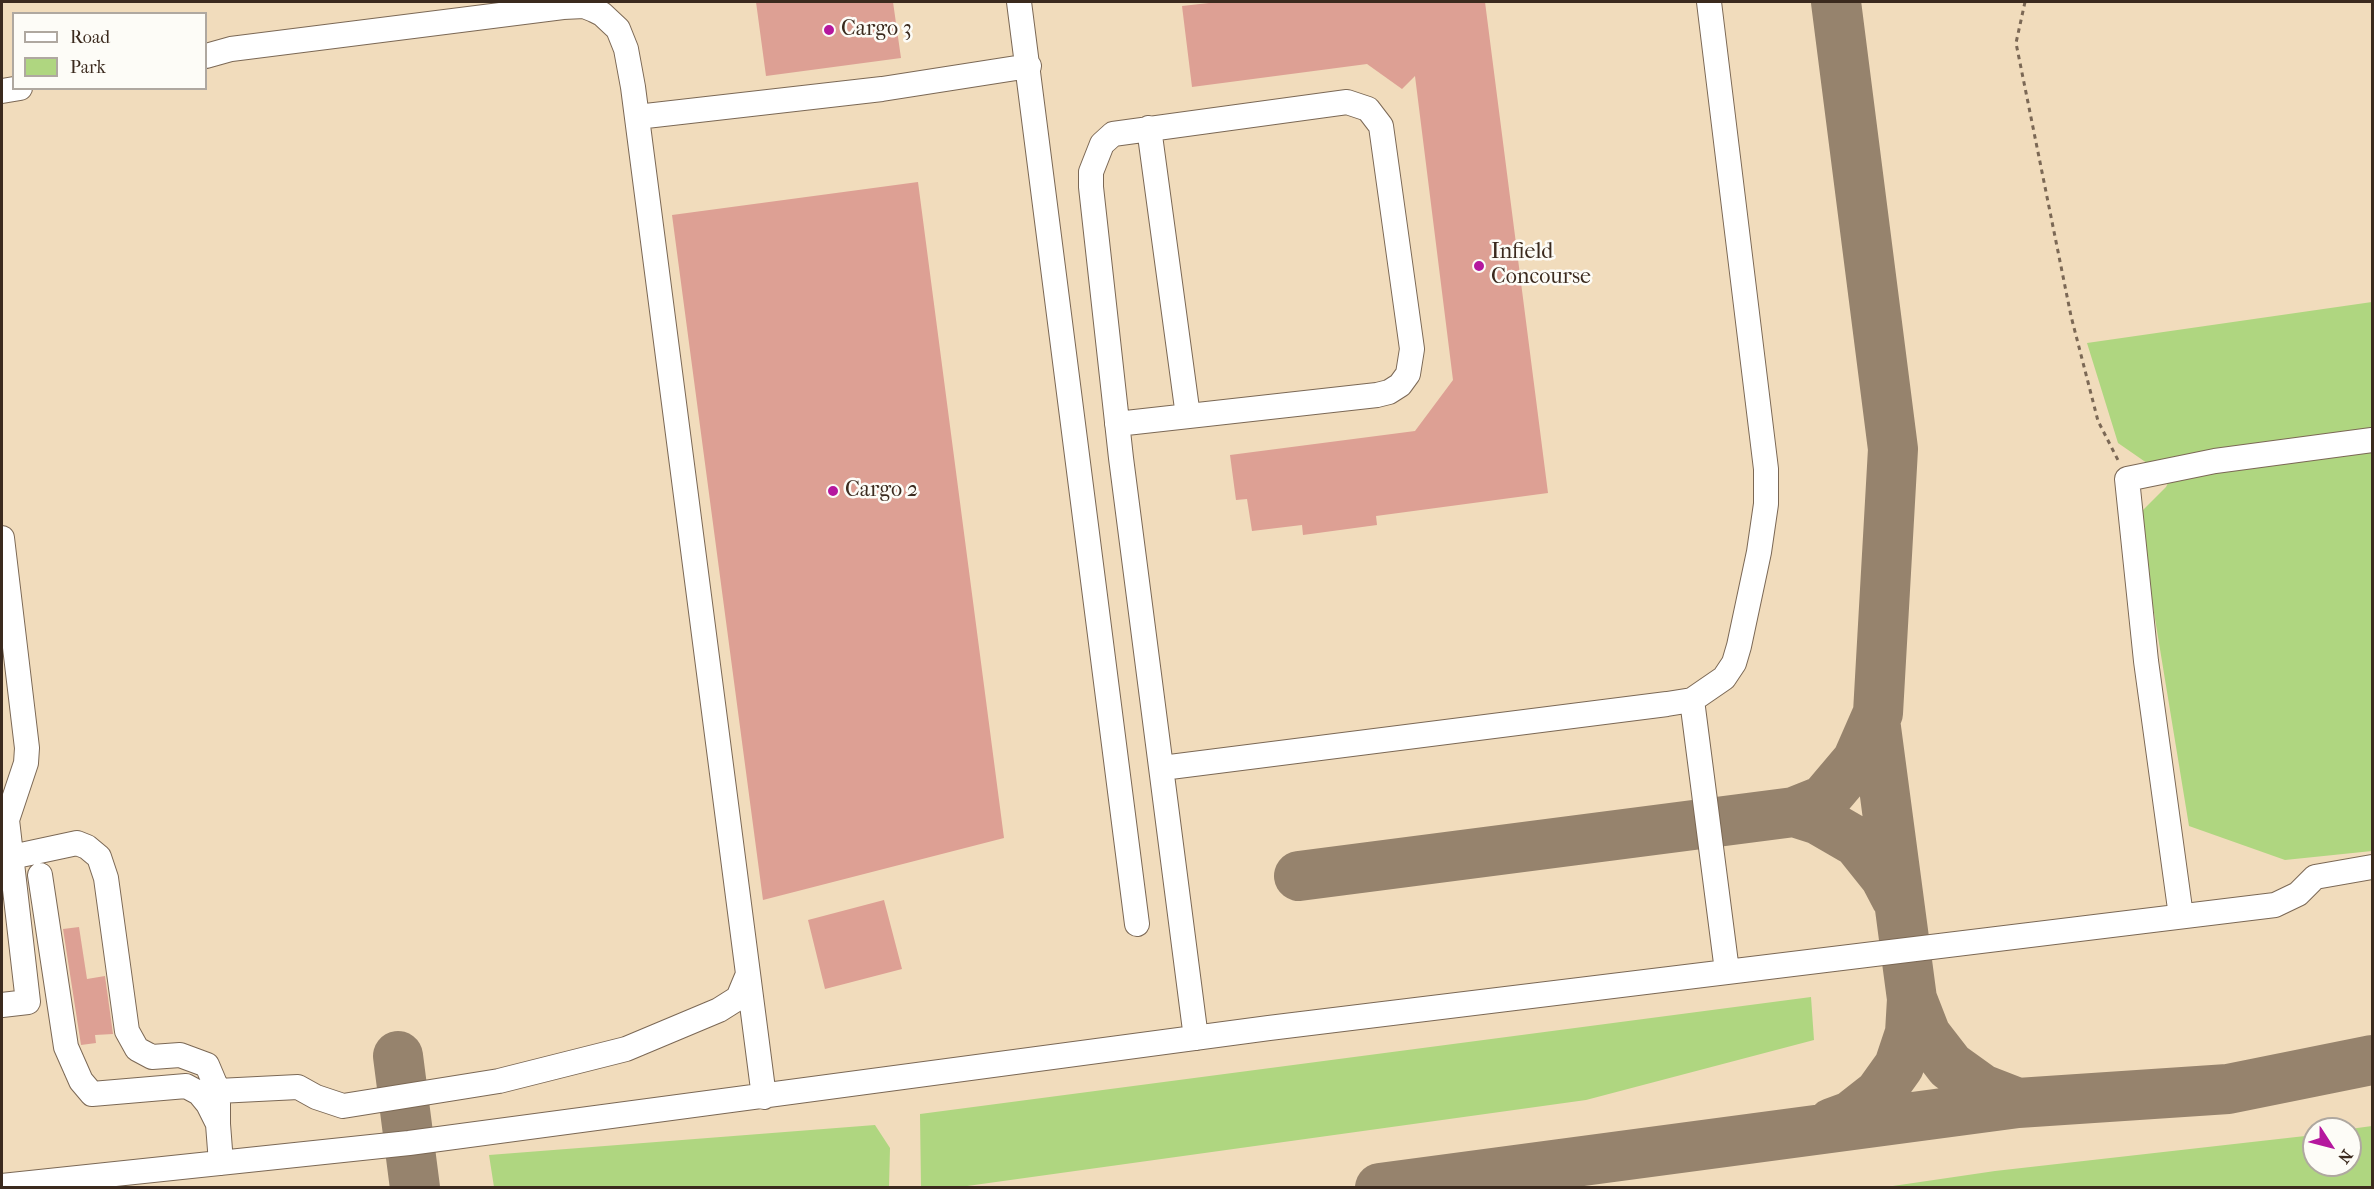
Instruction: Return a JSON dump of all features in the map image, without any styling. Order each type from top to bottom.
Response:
[{"type":"lane","points":[[1019,2],[1137,924]]},
{"type":"lane","points":[[1162,768],[1692,700],[1724,678],[1734,663],[1759,552],[1766,504],[1766,469],[1709,2]]},
{"type":"lane","points":[[207,56],[242,47],[563,7],[584,6],[602,14],[618,29],[626,49],[637,117],[764,1097]]},
{"type":"lane","points":[[637,117],[882,89],[1029,66]]},
{"type":"lane","points":[[1117,424],[1389,392],[1400,385],[1408,374],[1412,362],[1412,349],[1381,126],[1368,108],[1347,102],[1113,134],[1102,144],[1091,172],[1117,424],[1196,1038]]},
{"type":"lane","points":[[1149,128],[1188,416]]},
{"type":"lane","points":[[2181,916],[2146,661],[2127,479],[2215,461],[2373,440]]},
{"type":"lane","points":[[2,538],[27,748],[26,763],[4,820],[6,859],[28,1002],[2,1005]]},
{"type":"lane","points":[[1692,700],[1727,971]]},
{"type":"lane","points":[[6,859],[77,843],[87,847],[99,857],[106,878],[127,1031],[136,1049],[152,1057],[180,1055],[201,1062],[211,1071],[218,1091],[221,1163]]},
{"type":"lane","points":[[6,859],[40,875],[53,885],[66,928],[83,1045],[81,1081],[92,1094],[186,1086],[204,1098],[218,1124]]},
{"type":"lane","points":[[2,1186],[409,1143],[1196,1038],[2275,905],[2298,894],[2315,877],[2373,867]]},
{"type":"lane","points":[[218,1091],[298,1087],[316,1097],[344,1106],[499,1080],[626,1049],[719,1010],[738,998],[748,974]]},
{"type":"path","points":[[2025,2],[2016,44],[2071,316],[2098,421],[2127,479]]},
{"type":"green space","points":[[2372,302],[2372,851],[2285,860],[2189,826],[2138,515],[2166,487],[2170,479],[2118,443],[2087,343]]},
{"type":"green space","points":[[1811,997],[1814,1040],[1586,1100],[960,1187],[921,1187],[920,1114]]},
{"type":"green space","points":[[875,1125],[890,1148],[889,1187],[494,1187],[489,1155]]},
{"type":"green space","points":[[2372,1126],[2372,1187],[1886,1187],[1995,1171],[2302,1136],[2302,1177],[2362,1177],[2362,1127]]},
{"type":"building","name":"Cargo 3","points":[[756,2],[893,2],[901,58],[766,76]]},
{"type":"building","name":"Infield Concourse","points":[[1218,2],[1485,2],[1548,493],[1376,516],[1377,525],[1303,535],[1302,525],[1252,531],[1247,499],[1236,500],[1230,455],[1415,431],[1453,380],[1415,76],[1402,89],[1367,64],[1192,87],[1182,6]]},
{"type":"building","name":"Cargo 2","points":[[918,182],[1004,838],[763,900],[672,215]]},
{"type":"building","points":[[884,900],[902,969],[825,989],[808,920]]},
{"type":"building","points":[[79,927],[87,979],[105,976],[113,1034],[95,1035],[96,1043],[81,1045],[63,929]]},
{"type":"taxiway","points":[[1299,876],[1794,812],[1824,800],[1857,761],[1878,713],[1893,449],[1836,2]]},
{"type":"taxiway","points":[[1832,1123],[1851,1116],[1879,1094],[1899,1066],[1910,1033],[1912,999],[1875,720]]},
{"type":"taxiway","points":[[1794,812],[1819,820],[1857,842],[1885,877],[1896,898]]},
{"type":"taxiway","points":[[1912,999],[1926,1035],[1950,1066],[1982,1089],[2018,1103]]},
{"type":"taxiway","points":[[398,1056],[415,1188]]},
{"type":"taxiway","points":[[1380,1188],[2018,1103],[2228,1089],[2372,1060]]},
{"type":"place","name":"Cargo 3","points":[[829,30]]},
{"type":"place","name":"Infield Concourse","points":[[1479,266]]},
{"type":"place","name":"Cargo 2","points":[[833,491]]}]
